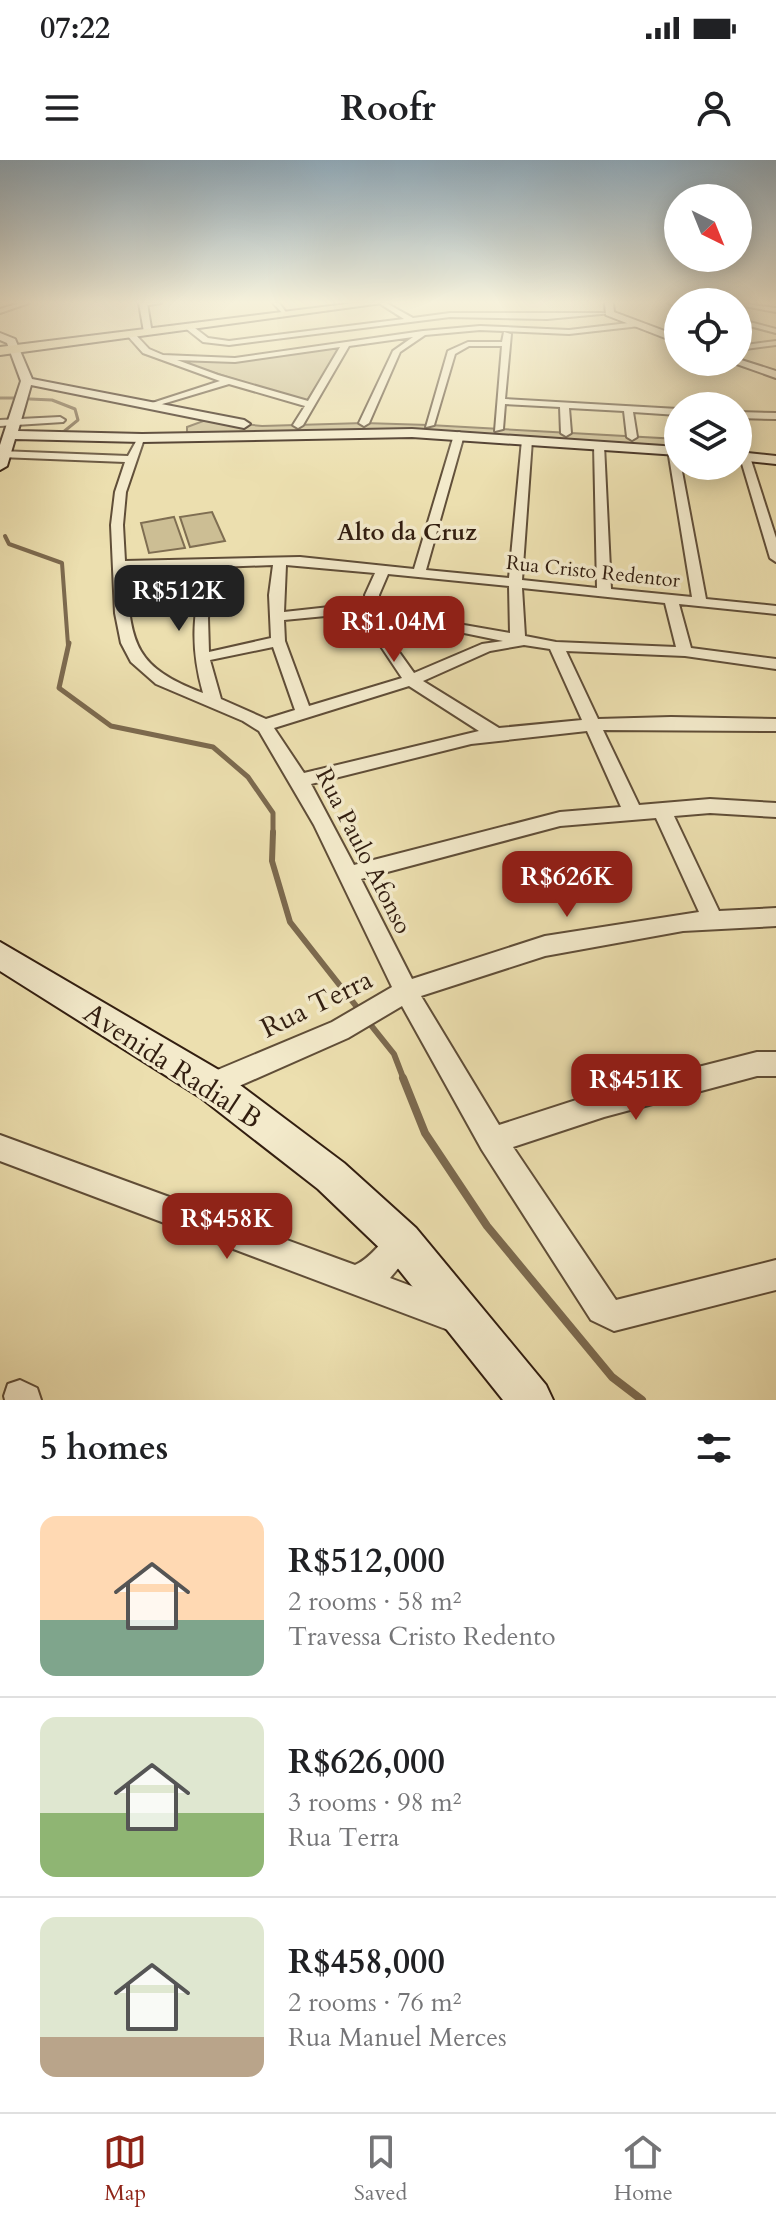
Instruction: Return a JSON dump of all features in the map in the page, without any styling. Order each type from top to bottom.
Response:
[{"type":"street","points":[[16,361],[27,381]]},
{"type":"street","points":[[174,361],[228,381],[308,404]]},
{"type":"street","points":[[199,371],[200,365],[212,361]]},
{"type":"street","points":[[298,425],[335,361]]},
{"type":"street","points":[[364,423],[394,361]]},
{"type":"street","points":[[429,425],[449,361]]},
{"type":"street","points":[[498,429],[505,361]]},
{"type":"street","points":[[752,367],[776,375]]},
{"type":"street","points":[[27,381],[205,418],[263,426],[429,425],[632,437],[664,444]]},
{"type":"street","points":[[27,381],[8,427],[1,458],[130,459]]},
{"type":"street","points":[[152,406],[228,381]]},
{"type":"street","points":[[500,401],[664,411]]},
{"type":"street","points":[[564,405],[566,433]]},
{"type":"street","points":[[628,409],[632,437]]},
{"type":"street","points":[[752,415],[776,416]]},
{"type":"street","points":[[180,435],[185,424],[205,418]]},
{"type":"street","points":[[8,427],[60,420]]},
{"type":"street","points":[[8,427],[142,438],[359,433],[459,435],[664,447]]},
{"type":"street","points":[[419,573],[459,435]]},
{"type":"street","name":"Rua Paulo Afonso","points":[[142,438],[130,459],[116,502],[115,531],[128,643],[142,665],[165,684],[213,700],[264,725],[301,780],[406,991],[491,1141],[602,1309],[614,1316],[776,1275]]},
{"type":"street","points":[[523,642],[515,582],[527,440]]},
{"type":"street","points":[[752,444],[776,445]]},
{"type":"street","points":[[599,445],[604,592]]},
{"type":"street","points":[[752,458],[776,460]]},
{"type":"street","points":[[681,480],[700,602]]},
{"type":"street","points":[[750,480],[775,552]]},
{"type":"street","points":[[760,510],[776,512]]},
{"type":"street","points":[[280,562],[278,641],[304,713]]},
{"type":"street","name":"Rua Cristo Redentor","points":[[118,565],[280,562],[515,582],[776,610]]},
{"type":"street","points":[[211,564],[198,626],[200,658],[213,700]]},
{"type":"street","points":[[383,570],[372,595],[374,615],[387,645],[411,680],[496,734]]},
{"type":"street","points":[[671,599],[685,652]]},
{"type":"street","points":[[277,617],[374,615],[523,642],[685,652],[776,664]]},
{"type":"street","points":[[200,658],[278,641]]},
{"type":"street","points":[[264,725],[411,680],[474,651],[523,642]]},
{"type":"street","points":[[556,646],[632,811]]},
{"type":"street","points":[[301,780],[496,734],[708,721],[776,725]]},
{"type":"street","points":[[347,875],[560,819],[710,806],[776,810]]},
{"type":"street","points":[[662,810],[713,920]]},
{"type":"street","name":"Rua Terra","points":[[212,1085],[340,1030],[406,991],[545,946],[683,922],[776,917]]},
{"type":"street","name":"Avenida Radial B","points":[[0,955],[212,1085],[331,1176],[402,1242],[531,1400]]},
{"type":"street","points":[[491,1141],[604,1104],[757,1064],[776,1064]]},
{"type":"street","points":[[0,1148],[470,1323]]},
{"type":"street","points":[[355,1280],[378,1270],[402,1242]]},
{"type":"shaded area","points":[[177,361],[333,361],[306,402]]},
{"type":"shaded area","points":[[206,420],[262,426],[429,425],[664,438],[664,450],[413,431],[193,434],[187,432],[187,427]]},
{"type":"shaded area","points":[[212,512],[225,541],[190,547],[180,517]]},
{"type":"shaded area","points":[[174,517],[185,548],[149,553],[141,523]]},
{"type":"waterway","points":[[0,398],[17,398]]},
{"type":"waterway","points":[[30,399],[52,400],[75,409],[78,420],[62,433]]},
{"type":"waterway","points":[[5,536],[9,544],[62,563],[68,645]]},
{"type":"waterway","points":[[69,643],[59,688],[111,726],[213,747],[248,777],[273,813],[273,832]]},
{"type":"waterway","points":[[273,832],[272,861],[290,922],[360,1011]]},
{"type":"waterway","points":[[366,1019],[394,1054],[404,1080]]},
{"type":"waterway","points":[[403,1078],[425,1133],[487,1226],[612,1377],[642,1400]]},
{"type":"district","name":"Alto da Cruz","points":[[407,532]]}]
